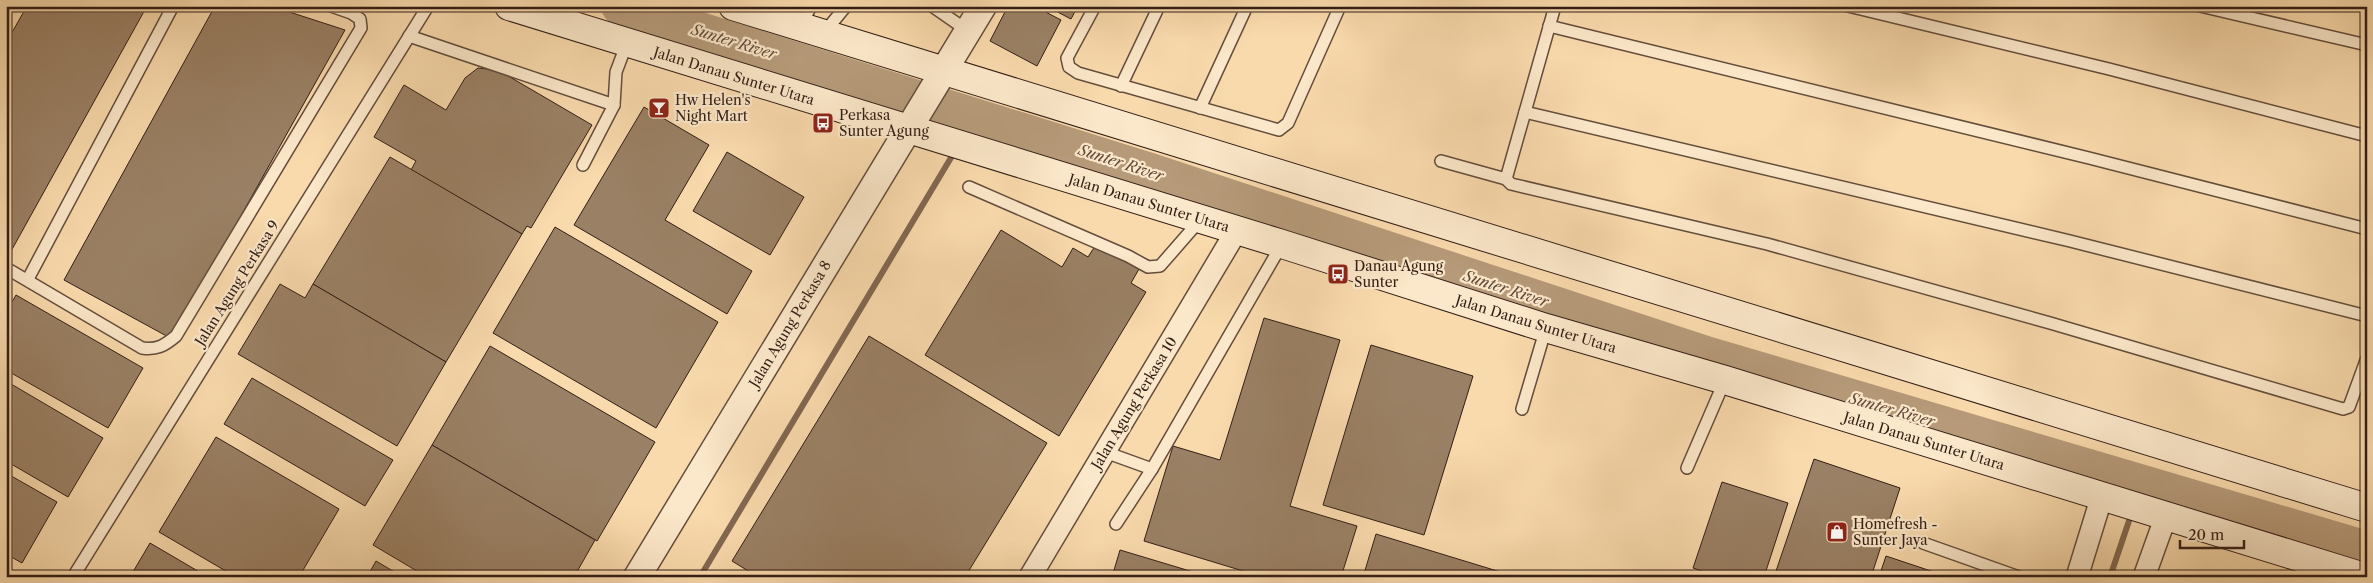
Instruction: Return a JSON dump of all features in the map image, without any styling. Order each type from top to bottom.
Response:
[{"type":"main road","name":"Jalan Danau Sunter Utara","points":[[509,6],[627,43],[915,127],[970,148],[1546,328],[1724,380],[2364,577]]},
{"type":"main road","points":[[734,6],[811,22],[939,76],[2367,508]]},
{"type":"street","name":"Jalan Agung Perkasa 8","points":[[637,577],[915,127],[939,76],[983,6]]},
{"type":"street","name":"Jalan Agung Perkasa 10","points":[[1030,577],[1237,230]]},
{"type":"street","points":[[2077,577],[2122,502]]},
{"type":"street","points":[[2144,577],[2166,516]]},
{"type":"lane","points":[[28,279],[173,6]]},
{"type":"lane","points":[[6,268],[28,279],[142,348],[153,350],[163,347],[176,336],[361,28],[360,19],[351,13],[331,6]]},
{"type":"lane","name":"Jalan Agung Perkasa 9","points":[[73,577],[428,6]]},
{"type":"lane","points":[[811,22],[846,6]]},
{"type":"lane","points":[[932,6],[968,31]]},
{"type":"lane","points":[[1095,6],[1067,58],[1069,67],[1078,73],[1121,86],[1279,130],[1288,123],[1340,6]]},
{"type":"lane","points":[[1121,86],[1159,6]]},
{"type":"lane","points":[[1200,108],[1247,6]]},
{"type":"lane","points":[[1506,179],[1555,6]]},
{"type":"lane","points":[[1848,6],[2109,69],[2367,136]]},
{"type":"lane","points":[[2200,6],[2367,45]]},
{"type":"lane","points":[[1549,26],[2099,160],[2367,229]]},
{"type":"lane","points":[[409,36],[614,105]]},
{"type":"lane","points":[[583,165],[614,105],[616,72],[627,43]]},
{"type":"lane","points":[[1525,112],[2070,241],[2367,316]]},
{"type":"lane","points":[[1441,160],[1506,179],[1510,184],[1767,244],[2050,323],[2343,409],[2349,407],[2354,397],[2367,358]]},
{"type":"lane","points":[[969,187],[1128,256],[1148,267],[1160,266],[1201,219]]},
{"type":"lane","points":[[1116,524],[1152,469],[1282,244]]},
{"type":"lane","points":[[1522,409],[1546,328]]},
{"type":"lane","points":[[1687,468],[1724,380]]},
{"type":"lane","points":[[1105,452],[1152,469]]},
{"type":"lane","points":[[1923,543],[2019,577]]},
{"type":"building","points":[[27,6],[147,6],[10,253],[6,251],[6,43]]},
{"type":"building","points":[[215,6],[271,6],[345,30],[172,339],[64,280]]},
{"type":"building","points":[[1008,6],[1034,6],[1061,20],[1037,66],[990,41]]},
{"type":"building","points":[[1046,6],[1078,6],[1071,19]]},
{"type":"building","points":[[478,68],[498,70],[592,125],[531,228],[527,226],[522,234],[411,170],[416,161],[374,137],[404,85],[446,110],[465,78]]},
{"type":"building","points":[[644,107],[709,145],[665,220],[752,271],[727,314],[574,225]]},
{"type":"building","points":[[727,152],[804,197],[770,255],[693,211]]},
{"type":"building","points":[[390,157],[522,234],[446,362],[313,284]]},
{"type":"building","points":[[555,227],[718,322],[656,428],[493,333]]},
{"type":"building","points":[[1001,230],[1062,267],[1073,248],[1088,257],[1097,243],[1139,269],[1131,283],[1146,292],[1059,436],[925,355]]},
{"type":"building","points":[[280,284],[305,298],[313,284],[446,362],[397,446],[238,354]]},
{"type":"building","points":[[16,295],[143,368],[108,428],[6,370],[6,312]]},
{"type":"building","points":[[1264,318],[1340,340],[1290,506],[1357,526],[1341,577],[1263,577],[1144,541],[1173,446],[1220,460]]},
{"type":"building","points":[[869,336],[1047,443],[965,577],[758,577],[732,561]]},
{"type":"building","points":[[1371,345],[1473,376],[1424,535],[1323,505]]},
{"type":"building","points":[[490,346],[655,442],[597,541],[432,445]]},
{"type":"building","points":[[252,378],[393,460],[365,506],[224,424]]},
{"type":"building","points":[[6,381],[103,438],[68,497],[6,461]]},
{"type":"building","points":[[216,437],[339,509],[299,577],[236,577],[159,532]]},
{"type":"building","points":[[432,445],[595,540],[574,577],[427,577],[373,545]]},
{"type":"building","name":"Homefresh - Sunter Jaya","points":[[1814,459],[1900,488],[1871,577],[1774,577]]},
{"type":"building","points":[[6,473],[57,502],[22,563],[6,554]]},
{"type":"building","points":[[1722,482],[1788,503],[1764,577],[1719,577],[1693,568]]},
{"type":"building","points":[[1376,534],[1517,577],[1363,577]]},
{"type":"building","points":[[150,543],[208,577],[130,577]]},
{"type":"building","points":[[1120,550],[1210,577],[1112,577]]},
{"type":"building","points":[[1886,556],[1949,577],[1879,577]]},
{"type":"building","points":[[376,561],[403,577],[367,577]]},
{"type":"waterway","name":"Sunter River","points":[[620,6],[1150,172],[1709,356],[2367,550]]},
{"type":"waterway","points":[[962,138],[975,117]]},
{"type":"waterway","points":[[700,577],[955,151]]},
{"type":"waterway","points":[[2136,500],[2141,483]]},
{"type":"waterway","points":[[2110,577],[2132,512]]},
{"type":"place","name":"Hw Helen's Night Mart","points":[[659,108]]},
{"type":"place","name":"Perkasa Sunter Agung","points":[[823,123]]},
{"type":"place","name":"Danau Agung Sunter","points":[[1338,274]]},
{"type":"place","name":"Homefresh - Sunter Jaya","points":[[1837,532]]}]
